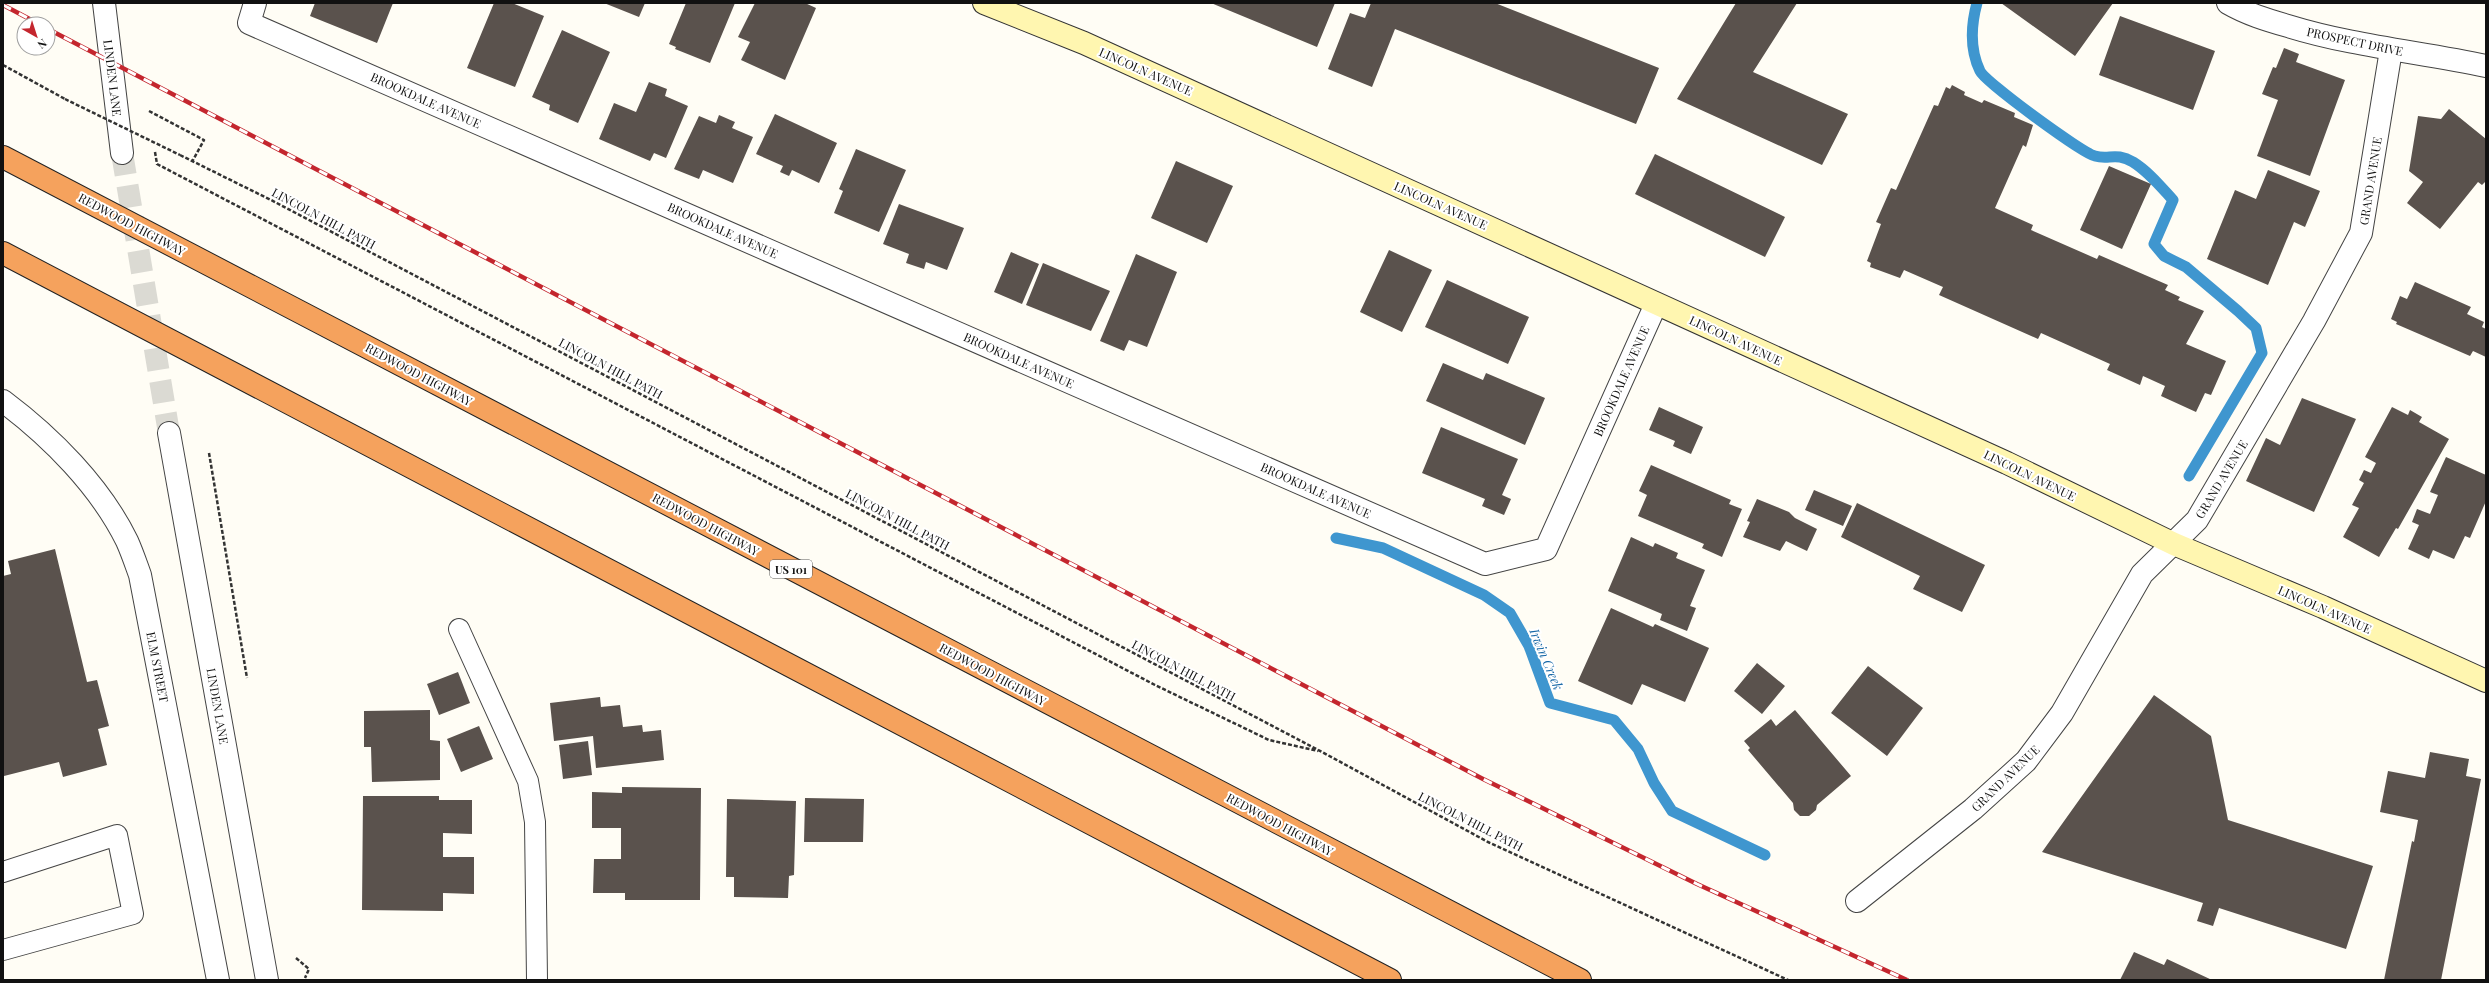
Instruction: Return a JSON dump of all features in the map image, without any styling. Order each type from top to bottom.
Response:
[{"type":"highway","name":"REDWOOD HIGHWAY","points":[[3,156],[1580,980]]},
{"type":"highway","points":[[3,253],[1390,980]]},
{"type":"main road","name":"LINCOLN AVENUE","points":[[984,3],[1084,43],[2000,459],[2174,544],[2323,607],[2486,681]]},
{"type":"street","name":"LINDEN LANE","points":[[104,3],[122,153]]},
{"type":"street","name":"PROSPECT DRIVE","points":[[2228,3],[2245,13],[2309,32],[2391,50],[2431,54],[2486,66]]},
{"type":"street","name":"BROOKDALE AVENUE","points":[[252,13],[1485,564],[1546,549],[1656,304]]},
{"type":"street","name":"GRAND AVENUE","points":[[1857,901],[1974,810],[2026,761],[2045,738],[2070,700],[2142,574],[2197,520],[2314,321],[2361,233],[2391,50]]},
{"type":"street","name":"ELM STREET","points":[[3,401],[50,442],[84,478],[106,506],[127,541],[140,575],[218,980]]},
{"type":"street","name":"LINDEN LANE","points":[[168,433],[267,980]]},
{"type":"lane","points":[[459,629],[528,781],[535,822],[537,980]]},
{"type":"lane","points":[[3,872],[117,835],[133,914],[3,950]]},
{"type":"path","name":"LINCOLN HILL PATH","points":[[3,65],[65,100],[278,204],[1322,752],[1488,842],[1788,980]]},
{"type":"path","points":[[147,110],[204,140],[192,162]]},
{"type":"path","points":[[157,164],[1155,686],[1269,740],[1322,752]]},
{"type":"path","points":[[305,978],[309,969]]},
{"type":"building","points":[[315,3],[393,3],[377,43],[310,16]]},
{"type":"building","points":[[494,3],[512,3],[544,16],[515,87],[467,68]]},
{"type":"building","points":[[604,3],[645,3],[639,17]]},
{"type":"building","points":[[686,3],[735,3],[710,63],[675,49],[676,47],[669,44]]},
{"type":"building","points":[[755,3],[805,3],[816,8],[785,80],[741,60],[750,42],[738,37]]},
{"type":"building","points":[[1211,3],[1335,3],[1317,47]]},
{"type":"building","points":[[1371,3],[1495,3],[1659,68],[1636,124],[1395,29],[1372,87],[1328,69],[1350,13],[1365,18]]},
{"type":"building","points":[[1736,3],[1797,3],[1753,72],[1848,114],[1822,165],[1677,99]]},
{"type":"building","points":[[2001,3],[2113,3],[2075,56]]},
{"type":"building","points":[[2120,16],[2215,51],[2193,110],[2099,75]]},
{"type":"building","points":[[562,30],[610,52],[578,123],[549,110],[550,105],[532,97]]},
{"type":"building","points":[[2284,48],[2299,54],[2296,62],[2345,80],[2310,176],[2257,156],[2278,100],[2262,94],[2273,67],[2276,68]]},
{"type":"building","points":[[649,82],[667,89],[665,96],[688,106],[666,158],[654,153],[650,161],[599,139],[614,103],[636,112]]},
{"type":"building","points":[[1952,85],[1965,92],[1964,95],[1982,103],[1984,100],[2015,113],[2014,117],[2033,125],[2026,147],[2023,145],[1995,208],[2033,225],[2031,230],[2097,259],[2099,255],[2168,285],[2165,290],[2180,297],[2178,300],[2204,311],[2186,344],[2226,361],[2211,395],[2205,393],[2196,412],[2161,396],[2165,386],[2143,376],[2140,385],[2107,370],[2110,364],[2041,333],[2038,339],[1939,295],[1943,287],[1904,270],[1900,278],[1870,267],[1871,263],[1867,261],[1881,224],[1876,222],[1891,188],[1896,190],[1934,105],[1938,106],[1946,87],[1950,89]]},
{"type":"building","points":[[2449,109],[2486,139],[2486,181],[2482,185],[2478,182],[2440,229],[2407,203],[2423,182],[2409,171],[2418,116],[2441,119]]},
{"type":"building","points":[[775,114],[837,143],[819,183],[792,170],[789,176],[780,172],[783,166],[756,154]]},
{"type":"building","points":[[719,115],[735,122],[732,128],[753,137],[733,183],[703,170],[699,179],[674,169],[699,116],[716,123]]},
{"type":"building","points":[[856,149],[906,170],[879,232],[834,213],[843,191],[839,189]]},
{"type":"building","points":[[1655,154],[1785,217],[1765,257],[1635,194]]},
{"type":"building","points":[[1176,161],[1233,186],[1207,243],[1151,218]]},
{"type":"building","points":[[2109,166],[2151,184],[2122,249],[2080,230]]},
{"type":"building","points":[[2268,170],[2320,191],[2305,227],[2294,222],[2268,285],[2207,259],[2235,190],[2256,199]]},
{"type":"building","points":[[899,204],[964,228],[947,270],[926,262],[924,269],[906,263],[909,254],[883,244]]},
{"type":"building","points":[[1389,250],[1432,270],[1402,332],[1360,312]]},
{"type":"building","points":[[1011,252],[1039,264],[1022,304],[994,292]]},
{"type":"building","points":[[1136,254],[1177,272],[1147,347],[1129,340],[1124,351],[1100,341]]},
{"type":"building","points":[[1043,263],[1110,291],[1091,331],[1026,305]]},
{"type":"building","points":[[1447,280],[1529,317],[1508,364],[1425,327]]},
{"type":"building","points":[[2415,282],[2471,307],[2467,314],[2484,322],[2482,327],[2486,329],[2486,357],[2473,351],[2470,356],[2396,324],[2397,322],[2391,319],[2400,296],[2407,299]]},
{"type":"building","points":[[1443,363],[1483,380],[1486,373],[1545,398],[1525,445],[1426,401]]},
{"type":"building","points":[[2302,398],[2356,419],[2314,512],[2246,481],[2266,438],[2280,445]]},
{"type":"building","points":[[1659,407],[1703,427],[1691,454],[1673,446],[1675,441],[1649,430]]},
{"type":"building","points":[[2392,407],[2408,415],[2410,410],[2422,417],[2419,422],[2449,439],[2398,529],[2396,528],[2379,557],[2343,537],[2359,508],[2352,505],[2364,483],[2359,480],[2364,470],[2371,473],[2376,463],[2365,457]]},
{"type":"building","points":[[1441,427],[1518,459],[1502,495],[1511,499],[1504,515],[1482,506],[1485,499],[1422,473]]},
{"type":"building","points":[[2446,457],[2486,475],[2486,501],[2470,538],[2465,536],[2454,559],[2433,550],[2429,559],[2408,549],[2419,525],[2412,522],[2417,509],[2430,514],[2438,495],[2430,492]]},
{"type":"building","points":[[1651,465],[1731,500],[1729,504],[1742,509],[1722,557],[1702,548],[1704,544],[1638,516],[1647,495],[1639,491]]},
{"type":"building","points":[[1814,490],[1852,506],[1843,526],[1805,510]]},
{"type":"building","points":[[1757,499],[1789,512],[1795,518],[1817,529],[1807,551],[1786,541],[1780,551],[1743,537],[1750,522],[1747,521]]},
{"type":"building","points":[[1857,503],[1985,565],[1962,612],[1913,589],[1920,576],[1841,537]]},
{"type":"building","points":[[1631,537],[1653,547],[1655,543],[1678,553],[1676,558],[1705,570],[1690,606],[1696,608],[1687,631],[1660,620],[1662,614],[1608,591]]},
{"type":"building","points":[[55,549],[87,682],[97,680],[109,726],[98,729],[107,765],[63,777],[59,762],[4,776],[3,576],[11,574],[8,561]]},
{"type":"building","points":[[1611,608],[1653,627],[1655,624],[1709,648],[1685,702],[1642,684],[1632,705],[1578,681]]},
{"type":"building","points":[[1757,663],[1785,686],[1762,714],[1734,691]]},
{"type":"building","points":[[1868,666],[1923,708],[1887,756],[1831,713]]},
{"type":"building","points":[[458,672],[470,703],[439,715],[427,684]]},
{"type":"building","points":[[2154,695],[2211,736],[2228,820],[2373,866],[2346,949],[2219,908],[2213,926],[2197,921],[2203,903],[2042,852]]},
{"type":"building","points":[[600,697],[601,707],[620,705],[623,727],[642,725],[643,732],[661,730],[664,760],[596,768],[593,736],[554,741],[550,703]]},
{"type":"building","points":[[430,710],[430,740],[440,741],[440,780],[372,782],[371,747],[364,747],[364,711]]},
{"type":"building","points":[[1795,710],[1851,776],[1817,805],[1816,810],[1809,816],[1800,816],[1794,810],[1793,803],[1748,750],[1750,748],[1744,741],[1771,719],[1776,726]]},
{"type":"building","points":[[479,726],[493,759],[461,772],[447,739]]},
{"type":"building","points":[[588,741],[592,775],[563,779],[559,745]]},
{"type":"building","points":[[2430,752],[2469,759],[2466,776],[2481,779],[2441,980],[2384,980],[2412,841],[2414,842],[2418,820],[2380,812],[2388,771],[2425,778]]},
{"type":"building","points":[[622,787],[701,788],[700,900],[625,900],[625,893],[593,893],[594,859],[621,859],[621,828],[592,828],[592,792],[622,793]]},
{"type":"building","points":[[363,796],[439,796],[439,800],[472,800],[472,834],[443,833],[443,857],[474,857],[474,894],[443,893],[443,911],[362,910]]},
{"type":"building","points":[[805,798],[864,799],[863,842],[804,842]]},
{"type":"building","points":[[727,799],[796,801],[794,875],[789,876],[788,898],[734,897],[734,877],[726,877]]},
{"type":"building","points":[[2134,952],[2164,965],[2167,959],[2212,980],[2120,980]]},
{"type":"waterway","points":[[1977,3],[1972,37],[1974,55],[1980,71],[1986,78],[2054,131],[2087,152],[2100,157],[2122,157],[2133,162],[2150,175],[2173,200],[2154,244],[2164,256],[2186,267],[2256,328],[2262,353],[2189,476]]},
{"type":"waterway","name":"Irwin Creek","points":[[1336,538],[1383,548],[1484,595],[1510,613],[1529,646],[1550,703],[1614,720],[1638,749],[1654,783],[1672,811],[1765,855]]},
{"type":"tunnel","points":[[122,153],[169,433]]},
{"type":"railway","points":[[3,5],[24,16]]},
{"type":"railway","points":[[56,33],[1483,779],[1697,884],[1907,980]]}]
